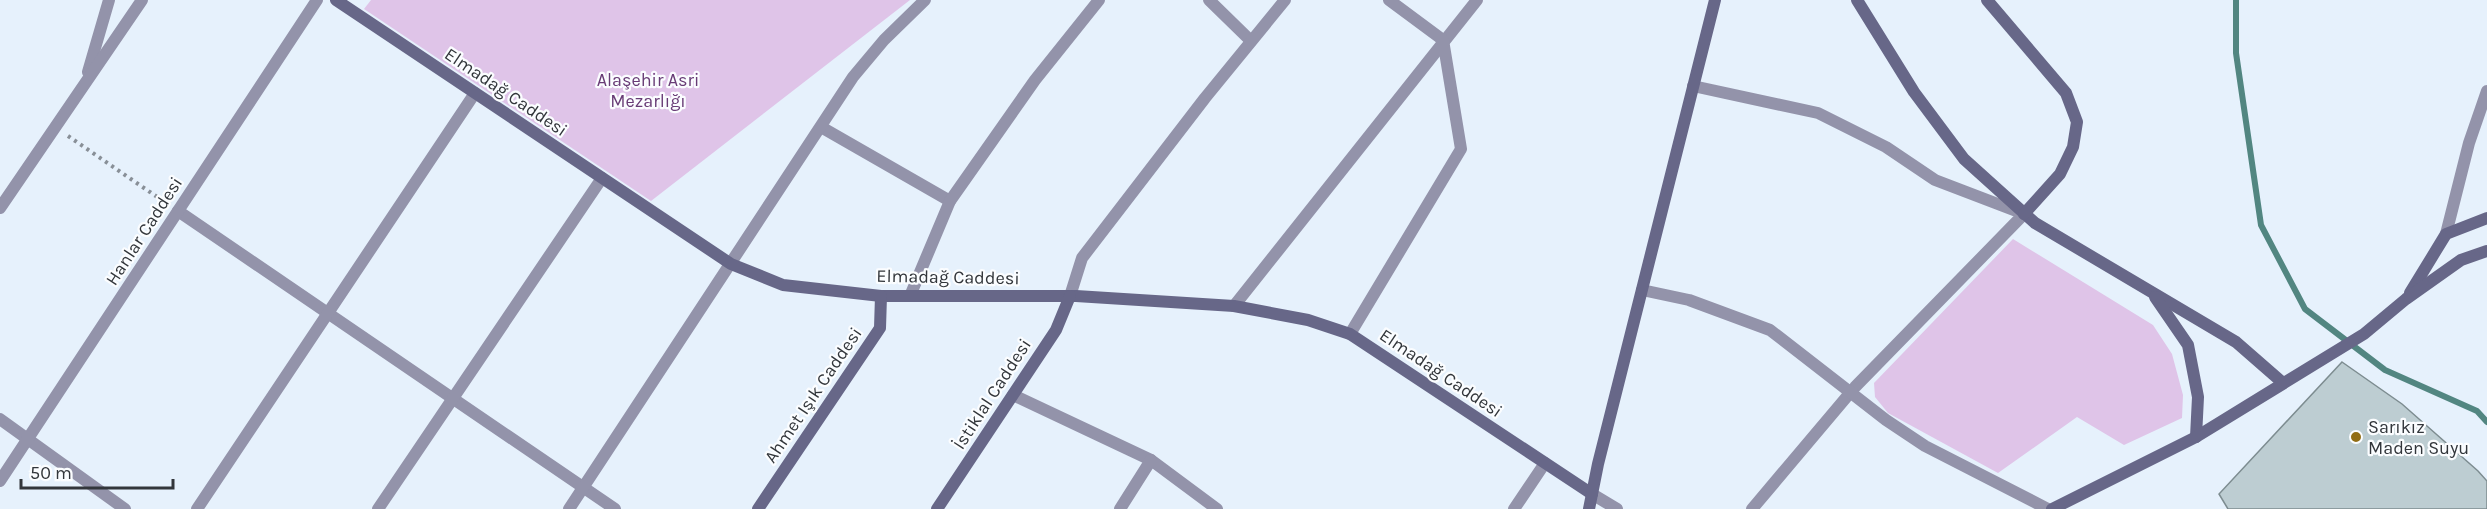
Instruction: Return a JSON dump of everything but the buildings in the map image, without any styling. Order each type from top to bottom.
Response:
[{"type":"street","points":[[84,84],[110,0]]},
{"type":"street","points":[[0,208],[142,0]]},
{"type":"street","name":"Hanlar Caddesi","points":[[0,481],[317,0]]},
{"type":"street","name":"Elmadağ Caddesi","points":[[336,0],[350,4],[475,93],[731,264],[783,285],[881,296],[1070,296],[1234,306],[1308,320],[1350,334],[1592,494]]},
{"type":"street","points":[[569,509],[860,69],[884,40],[925,0]]},
{"type":"street","points":[[910,296],[950,201],[1035,80],[1099,0]]},
{"type":"street","points":[[1209,0],[1251,41]]},
{"type":"street","points":[[1070,296],[1082,258],[1285,0]]},
{"type":"street","points":[[1350,334],[1461,149],[1443,40],[1389,0]]},
{"type":"street","points":[[1234,306],[1477,0]]},
{"type":"street","points":[[1589,509],[1641,290],[1715,0]]},
{"type":"street","points":[[1857,0],[1914,92],[1964,159],[2035,224],[2124,274],[2154,296],[2189,313],[2236,342],[2283,383]]},
{"type":"street","points":[[1752,509],[1851,391],[2024,214],[2060,174],[2073,147],[2077,122],[2066,93],[1987,0]]},
{"type":"street","points":[[1693,86],[1818,113],[1886,147],[1935,180],[2024,214]]},
{"type":"street","points":[[2406,299],[2446,234],[2469,143],[2487,91]]},
{"type":"street","points":[[197,509],[475,93]]},
{"type":"street","points":[[821,127],[950,201]]},
{"type":"street","points":[[378,509],[602,178]]},
{"type":"street","points":[[178,211],[615,509]]},
{"type":"street","points":[[2446,234],[2487,218]]},
{"type":"street","points":[[1641,290],[1729,313],[1770,330],[1886,420],[1925,446],[2050,509],[2196,437],[2364,334],[2406,299],[2461,260],[2487,251]]},
{"type":"street","name":"Ahmet Işık Caddesi","points":[[758,509],[880,328],[881,296]]},
{"type":"street","name":"İstiklal Caddesi","points":[[937,509],[1056,330],[1070,296]]},
{"type":"street","points":[[2154,296],[2188,345],[2198,397],[2196,437]]},
{"type":"street","points":[[1013,395],[1151,460],[1218,509]]},
{"type":"street","points":[[0,419],[125,509]]},
{"type":"street","points":[[1120,509],[1151,460]]},
{"type":"street","points":[[1514,509],[1545,463]]},
{"type":"street","points":[[1592,494],[1617,509]]},
{"type":"path","points":[[55,127],[178,211]]},
{"type":"green space","name":"Alaşehir Asri Mezarlığı","points":[[371,0],[910,0],[651,201],[364,9]]},
{"type":"green space","points":[[2013,239],[2153,325],[2172,354],[2183,395],[2182,418],[2124,445],[2077,417],[1998,473],[1888,413],[1875,397],[1874,383]]},
{"type":"waterway","points":[[2236,0],[2236,53],[2261,225],[2305,309],[2385,370],[2477,411],[2487,422]]},
{"type":"place","name":"Sarıkız Maden Suyu","points":[[2356,437]]}]
